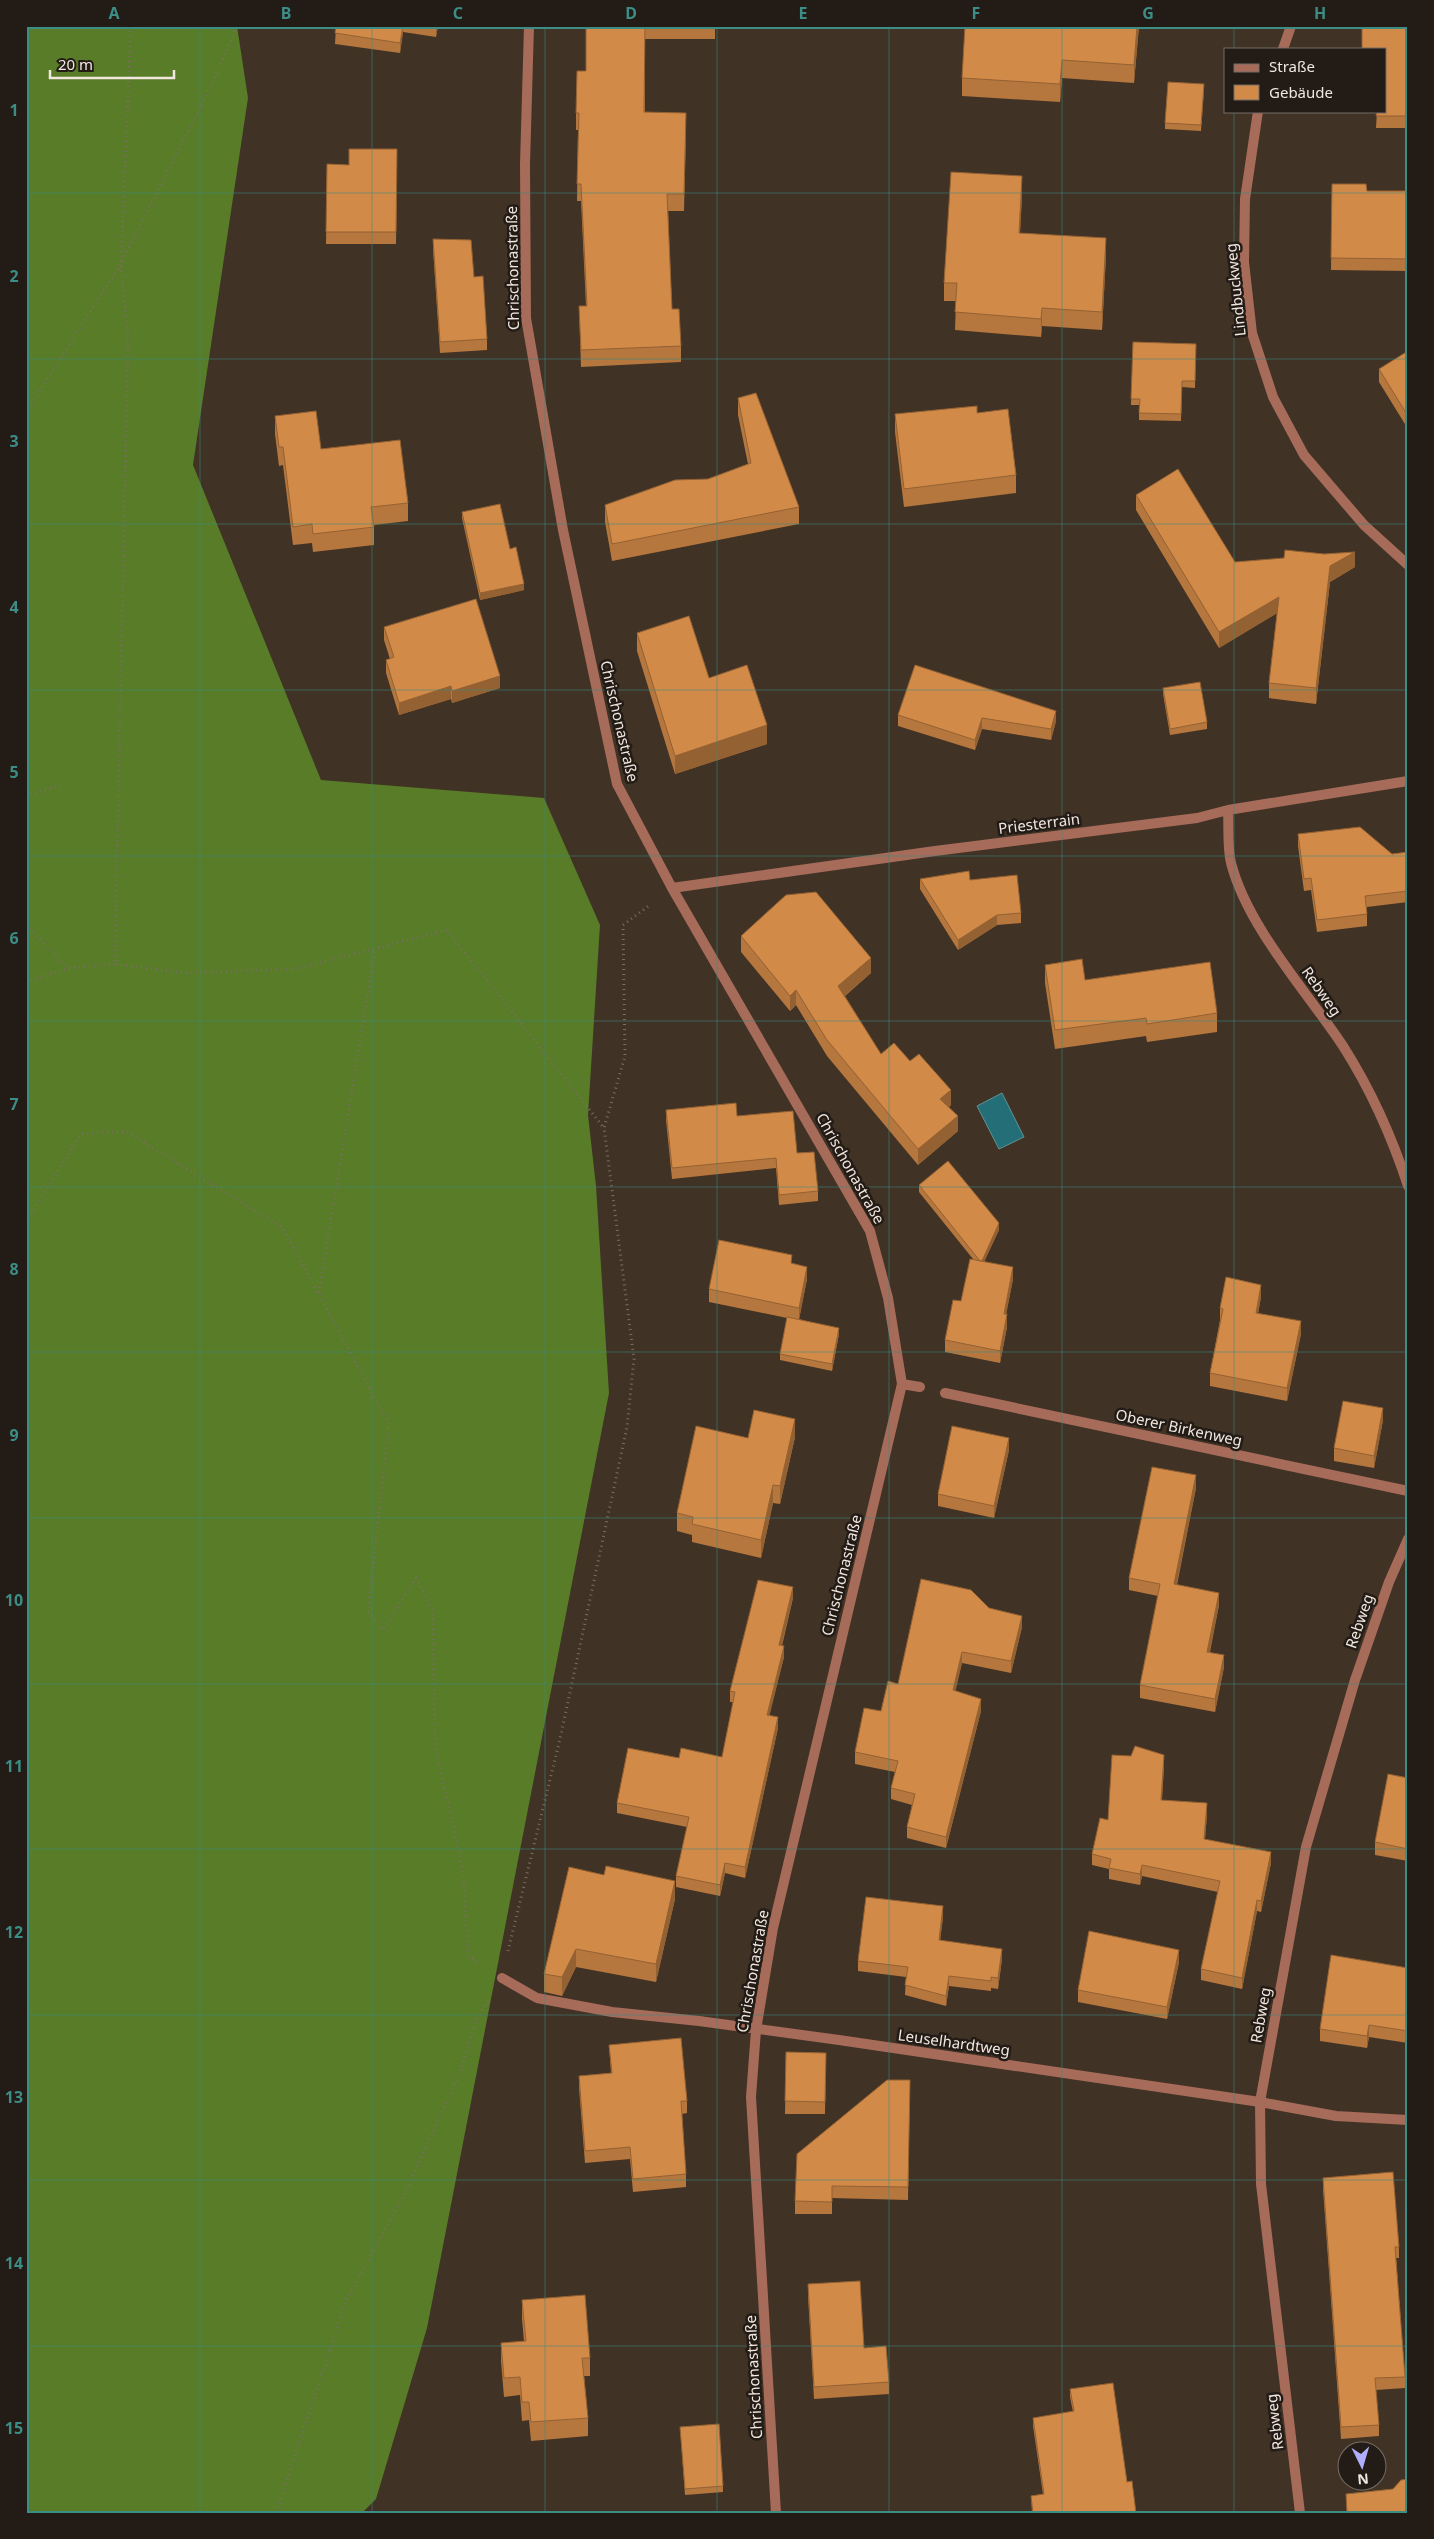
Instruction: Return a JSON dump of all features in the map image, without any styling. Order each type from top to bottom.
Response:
[{"type":"street","name":"Chrischonastraße","points":[[529,26],[526,164],[526,318],[563,530],[617,784],[672,888],[870,1231],[888,1298],[902,1384],[773,1928],[756,2030],[751,2097],[776,2513]]},
{"type":"street","points":[[1283,48],[1292,26]]},
{"type":"street","name":"Lindbuckweg","points":[[1258,112],[1245,199],[1244,262],[1252,333],[1273,397],[1304,455],[1364,525],[1408,565]]},
{"type":"street","name":"Priesterrain","points":[[672,888],[935,851],[1198,818],[1228,810],[1408,781]]},
{"type":"street","name":"Rebweg","points":[[1228,810],[1230,861],[1242,897],[1281,960],[1343,1046],[1375,1100],[1408,1186]]},
{"type":"street","points":[[902,1384],[920,1387]]},
{"type":"street","name":"Oberer Birkenweg","points":[[945,1393],[1408,1491]]},
{"type":"street","name":"Rebweg","points":[[1300,2513],[1261,2184],[1260,2102],[1306,1847],[1355,1680],[1389,1582],[1408,1539]]},
{"type":"street","name":"Leuselhardtweg","points":[[502,1978],[537,1998],[612,2012],[699,2021],[1260,2102],[1336,2116],[1408,2120]]},
{"type":"path","points":[[115,964],[128,337],[121,263],[131,26]]},
{"type":"path","points":[[26,413],[121,263],[212,84],[237,26]]},
{"type":"path","points":[[26,796],[60,785]]},
{"type":"path","points":[[276,2513],[346,2301],[406,2191],[459,2075],[476,2021],[502,1978],[560,1739],[626,1427],[634,1359],[604,1128],[625,1056],[623,925],[672,888]]},
{"type":"path","points":[[26,925],[68,968]]},
{"type":"path","points":[[26,982],[68,968],[115,964],[185,974],[294,969],[446,930],[604,1128]]},
{"type":"path","points":[[319,1294],[375,948]]},
{"type":"path","points":[[26,1222],[81,1134],[126,1131],[283,1228],[389,1424],[368,1611],[383,1630],[416,1578],[433,1611],[435,1746],[463,1870],[468,1955],[502,1978]]},
{"type":"green space","points":[[26,26],[237,26],[248,98],[193,465],[321,780],[544,798],[600,925],[588,1115],[596,1186],[609,1393],[427,2328],[376,2499],[362,2513],[26,2513]]},
{"type":"water","points":[[1002,1093],[1024,1137],[999,1149],[977,1106]]},
{"type":"building","points":[[336,26],[403,26],[400,43],[335,33]]},
{"type":"building","points":[[586,26],[645,26],[644,112],[686,113],[684,194],[667,194],[672,309],[679,309],[681,346],[581,350],[579,306],[587,306],[581,184],[577,184],[579,113],[576,113],[577,71],[586,71]]},
{"type":"building","points":[[965,26],[1137,26],[1134,65],[1062,60],[1060,84],[962,78]]},
{"type":"building","points":[[1362,26],[1408,26],[1408,116],[1376,116],[1377,112],[1386,112],[1386,48],[1362,48]]},
{"type":"building","points":[[1168,82],[1204,84],[1201,125],[1165,123]]},
{"type":"building","points":[[349,149],[397,149],[396,232],[326,232],[327,164],[349,165]]},
{"type":"building","points":[[951,172],[1022,176],[1019,233],[1106,238],[1102,312],[1042,308],[1041,319],[955,312],[957,283],[944,283]]},
{"type":"building","points":[[1332,184],[1366,184],[1367,191],[1408,191],[1408,259],[1331,258]]},
{"type":"building","points":[[433,239],[471,240],[474,277],[483,276],[487,339],[440,342]]},
{"type":"building","points":[[1133,342],[1196,344],[1195,381],[1182,381],[1181,414],[1139,413],[1140,399],[1131,399]]},
{"type":"building","points":[[1408,351],[1408,416],[1379,369]]},
{"type":"building","points":[[756,393],[799,507],[612,544],[605,505],[675,480],[708,479],[751,463],[738,398]]},
{"type":"building","points":[[977,406],[977,413],[1008,409],[1016,475],[904,489],[895,414]]},
{"type":"building","points":[[316,411],[321,449],[400,440],[408,503],[371,507],[374,527],[313,534],[312,524],[293,527],[283,447],[279,447],[275,416]]},
{"type":"building","points":[[1178,469],[1235,562],[1284,558],[1285,550],[1324,554],[1355,552],[1330,566],[1316,688],[1269,683],[1279,597],[1219,632],[1136,495]]},
{"type":"building","points":[[500,504],[510,549],[516,547],[524,584],[480,593],[462,512]]},
{"type":"building","points":[[476,599],[500,676],[452,691],[451,686],[399,703],[386,660],[394,657],[384,627]]},
{"type":"building","points":[[689,616],[709,678],[747,665],[767,725],[675,756],[637,633]]},
{"type":"building","points":[[915,665],[1056,711],[1051,729],[982,718],[975,740],[898,715]]},
{"type":"building","points":[[1200,682],[1207,722],[1170,729],[1163,688]]},
{"type":"building","points":[[1360,827],[1392,854],[1408,852],[1408,891],[1365,896],[1367,914],[1317,920],[1311,878],[1304,879],[1298,834]]},
{"type":"building","points":[[969,871],[970,880],[1017,875],[1021,913],[997,915],[958,940],[920,879]]},
{"type":"building","points":[[816,892],[871,958],[838,986],[881,1054],[894,1043],[910,1061],[919,1054],[951,1090],[940,1099],[958,1116],[918,1149],[827,1040],[796,990],[790,996],[741,936],[786,895]]},
{"type":"building","points":[[1082,959],[1085,980],[1210,962],[1217,1013],[1147,1024],[1146,1018],[1055,1030],[1045,965]]},
{"type":"building","points":[[736,1103],[737,1116],[793,1111],[797,1153],[814,1152],[818,1191],[779,1195],[776,1158],[672,1168],[666,1110]]},
{"type":"building","points":[[948,1161],[999,1223],[982,1261],[980,1261],[919,1185]]},
{"type":"building","points":[[719,1240],[792,1255],[791,1263],[807,1267],[799,1308],[709,1289]]},
{"type":"building","points":[[970,1259],[1013,1267],[1004,1314],[1007,1314],[1000,1351],[945,1340],[953,1300],[961,1301]]},
{"type":"building","points":[[1226,1277],[1261,1285],[1256,1313],[1301,1321],[1287,1388],[1210,1373],[1223,1309],[1220,1308]]},
{"type":"building","points":[[787,1317],[839,1328],[832,1364],[780,1354]]},
{"type":"building","points":[[1343,1401],[1383,1408],[1374,1456],[1334,1448]]},
{"type":"building","points":[[754,1410],[795,1419],[780,1486],[773,1485],[761,1540],[692,1524],[693,1517],[677,1513],[696,1426],[748,1438]]},
{"type":"building","points":[[952,1426],[1009,1438],[994,1506],[938,1494]]},
{"type":"building","points":[[1152,1467],[1196,1475],[1174,1584],[1219,1593],[1207,1652],[1224,1655],[1215,1699],[1140,1685],[1160,1584],[1129,1578]]},
{"type":"building","points":[[921,1579],[971,1590],[989,1608],[1022,1616],[1011,1661],[962,1652],[953,1690],[981,1699],[946,1837],[907,1827],[915,1794],[891,1788],[898,1761],[855,1752],[864,1708],[881,1711],[888,1681],[898,1684]]},
{"type":"building","points":[[758,1580],[793,1587],[779,1645],[784,1646],[767,1715],[778,1717],[745,1867],[725,1863],[720,1885],[676,1876],[689,1817],[617,1803],[628,1748],[679,1758],[681,1748],[722,1757],[735,1692],[730,1691]]},
{"type":"building","points":[[1135,1746],[1164,1755],[1161,1800],[1207,1803],[1204,1839],[1271,1852],[1261,1901],[1257,1900],[1242,1978],[1201,1969],[1220,1881],[1142,1865],[1140,1874],[1109,1868],[1111,1859],[1092,1854],[1100,1818],[1108,1820],[1112,1755],[1131,1756]]},
{"type":"building","points":[[1388,1774],[1408,1778],[1408,1849],[1375,1842]]},
{"type":"building","points":[[606,1866],[675,1881],[656,1964],[576,1949],[562,1977],[544,1974],[569,1867],[604,1875]]},
{"type":"building","points":[[866,1897],[943,1906],[939,1940],[1002,1949],[998,1978],[991,1977],[991,1981],[949,1976],[946,1996],[905,1985],[908,1967],[858,1961]]},
{"type":"building","points":[[1089,1931],[1179,1950],[1167,2007],[1078,1990]]},
{"type":"building","points":[[1331,1955],[1408,1968],[1408,2031],[1369,2025],[1367,2036],[1320,2029]]},
{"type":"building","points":[[681,2038],[687,2101],[681,2101],[686,2174],[633,2179],[630,2147],[585,2151],[579,2076],[612,2073],[609,2045]]},
{"type":"building","points":[[786,2052],[826,2053],[825,2102],[785,2101]]},
{"type":"building","points":[[887,2080],[910,2080],[908,2187],[832,2186],[832,2202],[795,2201],[797,2154]]},
{"type":"building","points":[[1393,2172],[1399,2247],[1395,2247],[1405,2377],[1375,2378],[1379,2425],[1341,2427],[1323,2178]]},
{"type":"building","points":[[860,2281],[864,2348],[886,2346],[889,2382],[814,2387],[808,2284]]},
{"type":"building","points":[[585,2295],[590,2358],[582,2358],[588,2418],[531,2422],[529,2402],[522,2402],[520,2377],[504,2378],[501,2343],[526,2341],[522,2300]]},
{"type":"building","points":[[1113,2383],[1127,2482],[1132,2481],[1136,2513],[1033,2513],[1031,2496],[1044,2494],[1033,2418],[1074,2411],[1070,2389]]},
{"type":"building","points":[[719,2424],[723,2486],[685,2489],[680,2427]]},
{"type":"building","points":[[1408,2479],[1408,2513],[1347,2513],[1346,2494],[1386,2492],[1386,2490],[1393,2489],[1401,2480]]}]
